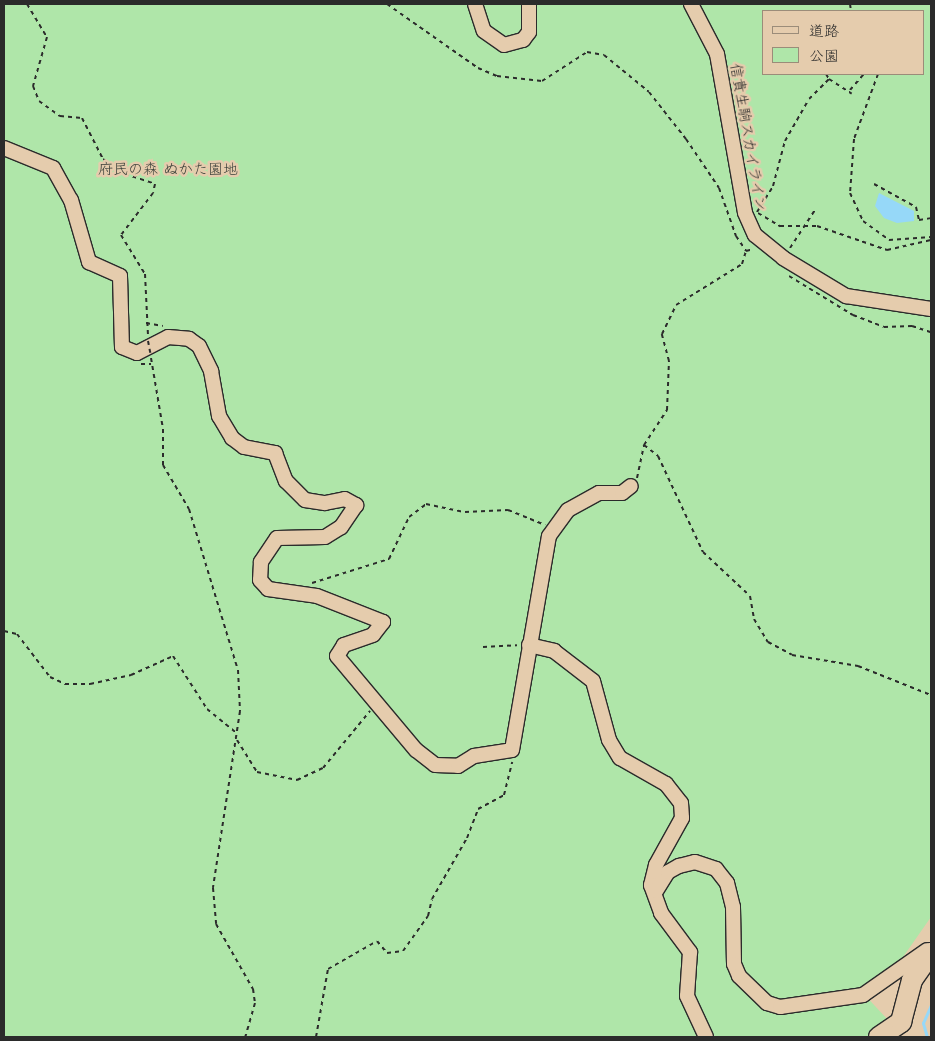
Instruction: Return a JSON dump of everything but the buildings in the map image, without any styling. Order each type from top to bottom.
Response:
[{"type":"highway","points":[[879,1037],[901,1022],[912,980],[931,953]]},
{"type":"street","points":[[475,4],[484,32],[504,45],[523,40],[529,32],[532,15],[529,4]]},
{"type":"street","name":"信貴生駒スカイライン","points":[[691,4],[717,54],[754,235],[783,258],[846,296],[931,309]]},
{"type":"street","points":[[4,148],[53,168],[71,200],[89,262],[120,276],[122,346],[137,353],[168,337],[189,339],[199,346],[208,364],[219,416],[232,438],[244,447],[274,453],[286,481],[305,500],[325,504],[345,499],[356,505],[341,527],[325,537],[284,537],[268,546],[260,580],[268,588],[300,592],[383,622],[373,635],[344,645],[337,656],[416,750],[435,765],[458,766],[474,756],[512,750],[529,645],[553,528],[568,510],[598,493],[622,492],[631,486]]},
{"type":"street","points":[[529,645],[554,651],[593,682],[609,740],[620,758],[666,784],[681,802],[682,818],[654,871],[651,886],[656,890],[660,913],[690,952],[687,996],[706,1037]]},
{"type":"street","points":[[656,890],[668,872],[679,866],[695,862],[716,869],[727,884],[733,907],[734,964],[739,976],[767,1004],[780,1007],[863,995],[931,946]]},
{"type":"path","points":[[28,4],[47,37],[33,86],[39,101],[60,116],[82,118],[103,159],[125,174],[155,184],[153,193],[121,234],[145,274],[148,341],[163,429],[163,465],[189,509],[233,644],[240,711],[237,740],[215,858],[214,913],[253,989],[255,1003],[245,1037]]},
{"type":"path","points":[[827,75],[829,79],[850,90],[852,94]]},
{"type":"path","points":[[850,90],[863,75]]},
{"type":"path","points":[[878,75],[854,139],[850,193],[863,221],[889,240],[931,238]]},
{"type":"path","points":[[829,79],[809,99],[794,124],[774,186],[751,213],[780,226],[806,223],[887,250],[931,238]]},
{"type":"path","points":[[874,184],[916,207],[919,220],[931,218]]},
{"type":"path","points":[[783,258],[815,210]]},
{"type":"path","points":[[631,486],[640,473],[644,445],[667,410],[669,361],[662,334],[676,305],[742,264],[746,251]]},
{"type":"path","points":[[644,445],[658,456],[703,552],[750,596],[754,619],[768,642],[792,655],[858,666],[931,695]]},
{"type":"path","points":[[300,592],[322,579],[389,559],[408,517],[426,504],[466,512],[508,510],[553,528]]},
{"type":"path","points":[[4,631],[18,634],[50,677],[65,684],[90,684],[131,675],[173,656],[207,709],[237,733]]},
{"type":"path","points":[[483,647],[529,645]]},
{"type":"path","points":[[237,740],[257,772],[298,780],[324,768],[350,730],[378,704]]},
{"type":"path","points":[[316,1037],[328,969],[378,941],[387,953],[403,950],[428,916],[432,899],[467,838],[478,809],[504,795],[512,750]]},
{"type":"green space","name":"府民の森 ぬかた園地","points":[[4,4],[931,4],[931,917],[903,957],[861,991],[889,1021],[869,1037],[4,1037]]},
{"type":"water","points":[[879,193],[914,211],[914,221],[897,223],[884,218],[875,206]]},
{"type":"waterway","points":[[927,1037],[923,1023],[931,1005]]}]
